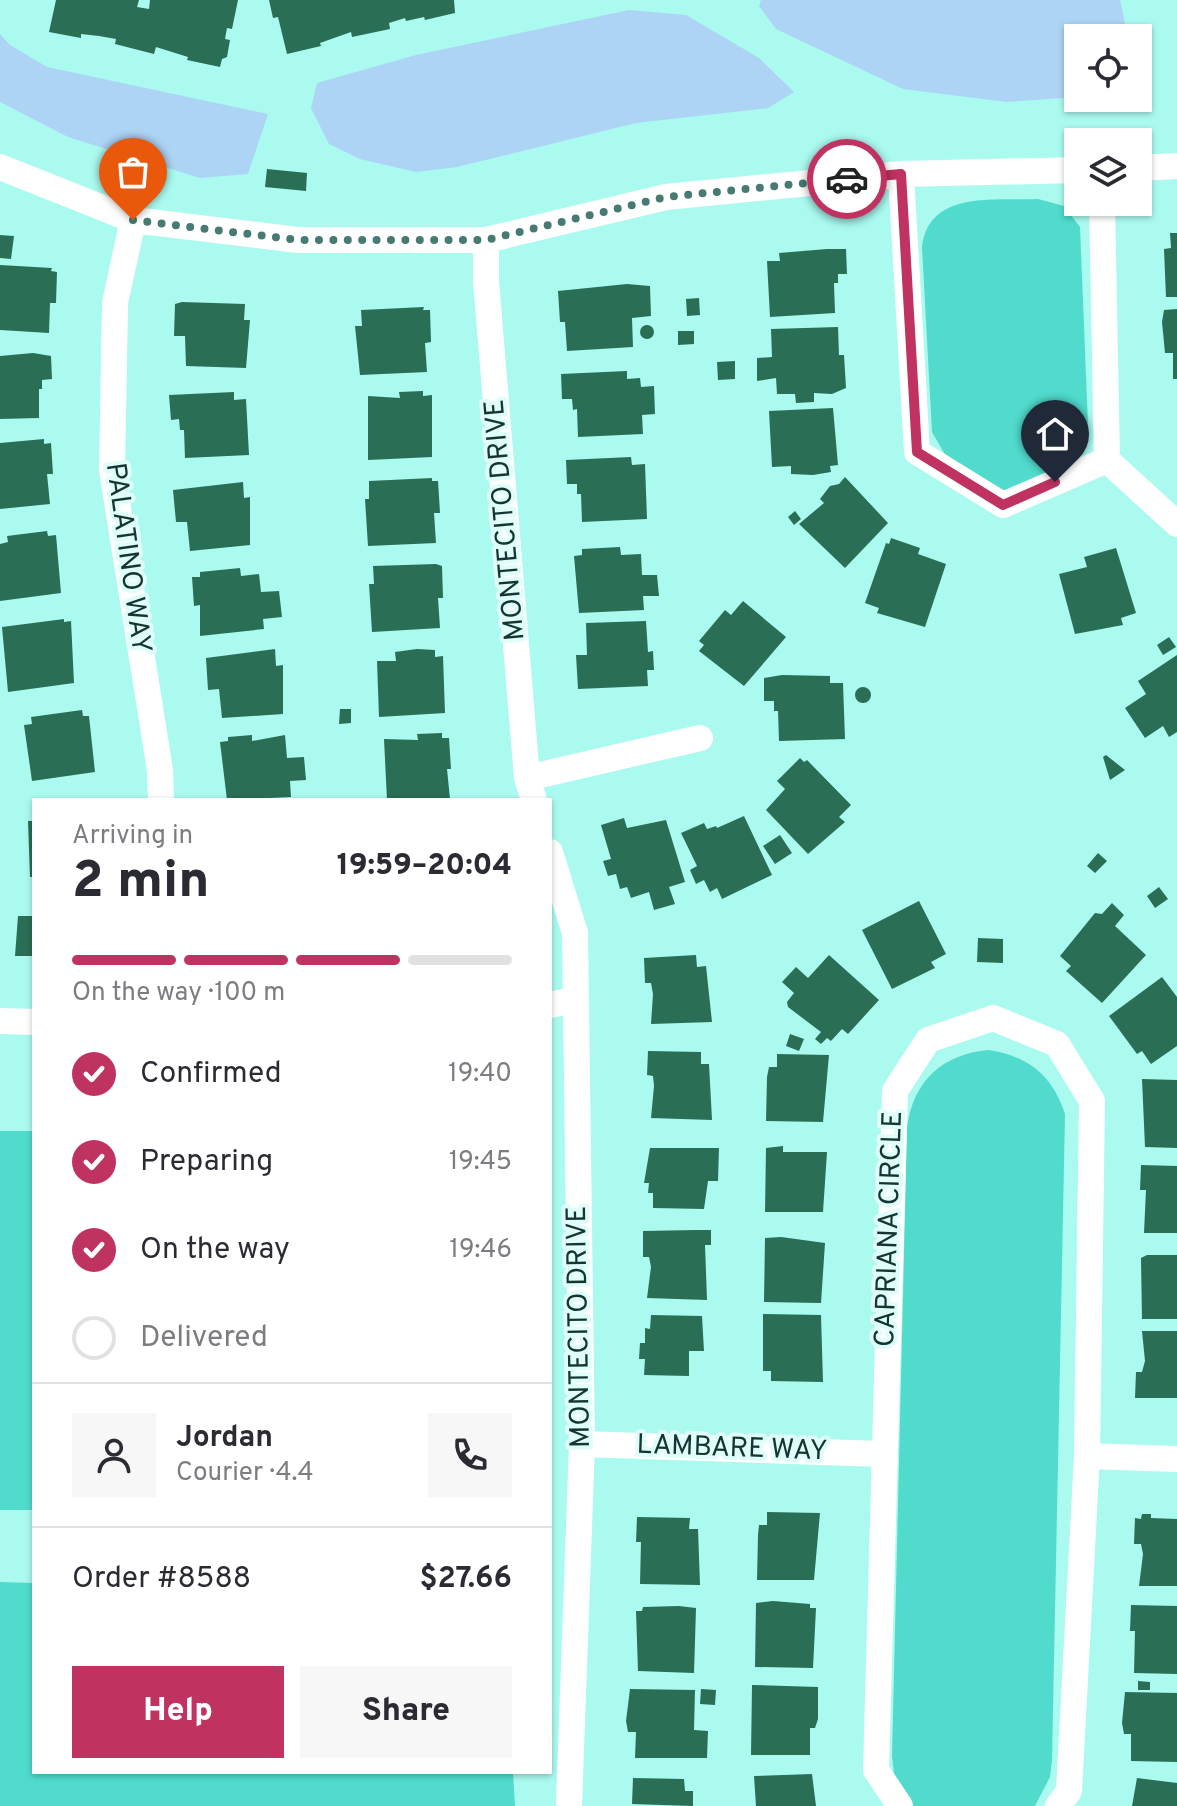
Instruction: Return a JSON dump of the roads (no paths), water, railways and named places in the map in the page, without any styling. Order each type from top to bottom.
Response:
[{"type":"street","points":[[1152,167],[1177,166]]},
{"type":"street","points":[[0,167],[133,220],[298,240],[486,240],[666,197],[901,174],[1064,170]]},
{"type":"street","points":[[901,174],[917,452],[1003,505],[1107,460]]},
{"type":"street","points":[[1102,216],[1107,460],[1177,524]]},
{"type":"street","name":"PALATINO WAY","points":[[133,220],[115,303],[112,470],[160,770],[161,798]]},
{"type":"street","name":"MONTECITO DRIVE","points":[[486,240],[486,281],[530,789]]},
{"type":"street","points":[[530,789],[700,738]]},
{"type":"street","name":"MONTECITO DRIVE","points":[[552,858],[575,933],[582,1444],[569,1806]]},
{"type":"street","points":[[552,1005],[576,999]]},
{"type":"street","name":"CAPRIANA CIRCLE","points":[[900,1806],[876,1770],[882,1454],[895,1091],[928,1040],[993,1018],[1057,1044],[1092,1101],[1087,1456],[1069,1791],[1058,1806]]},
{"type":"street","points":[[0,1021],[32,1022]]},
{"type":"street","name":"LAMBARE WAY","points":[[582,1444],[882,1454]]},
{"type":"street","points":[[1087,1456],[1177,1459]]},
{"type":"water","points":[[761,0],[1120,0],[1125,24],[1064,24],[1064,98],[1007,102],[903,89],[776,29],[759,6]]},
{"type":"water","points":[[629,10],[686,15],[759,58],[794,92],[768,108],[636,123],[457,167],[416,172],[360,159],[329,144],[311,108],[317,83],[416,55]]},
{"type":"water","points":[[0,34],[10,45],[47,67],[268,114],[248,174],[200,178],[68,137],[0,102]]}]
